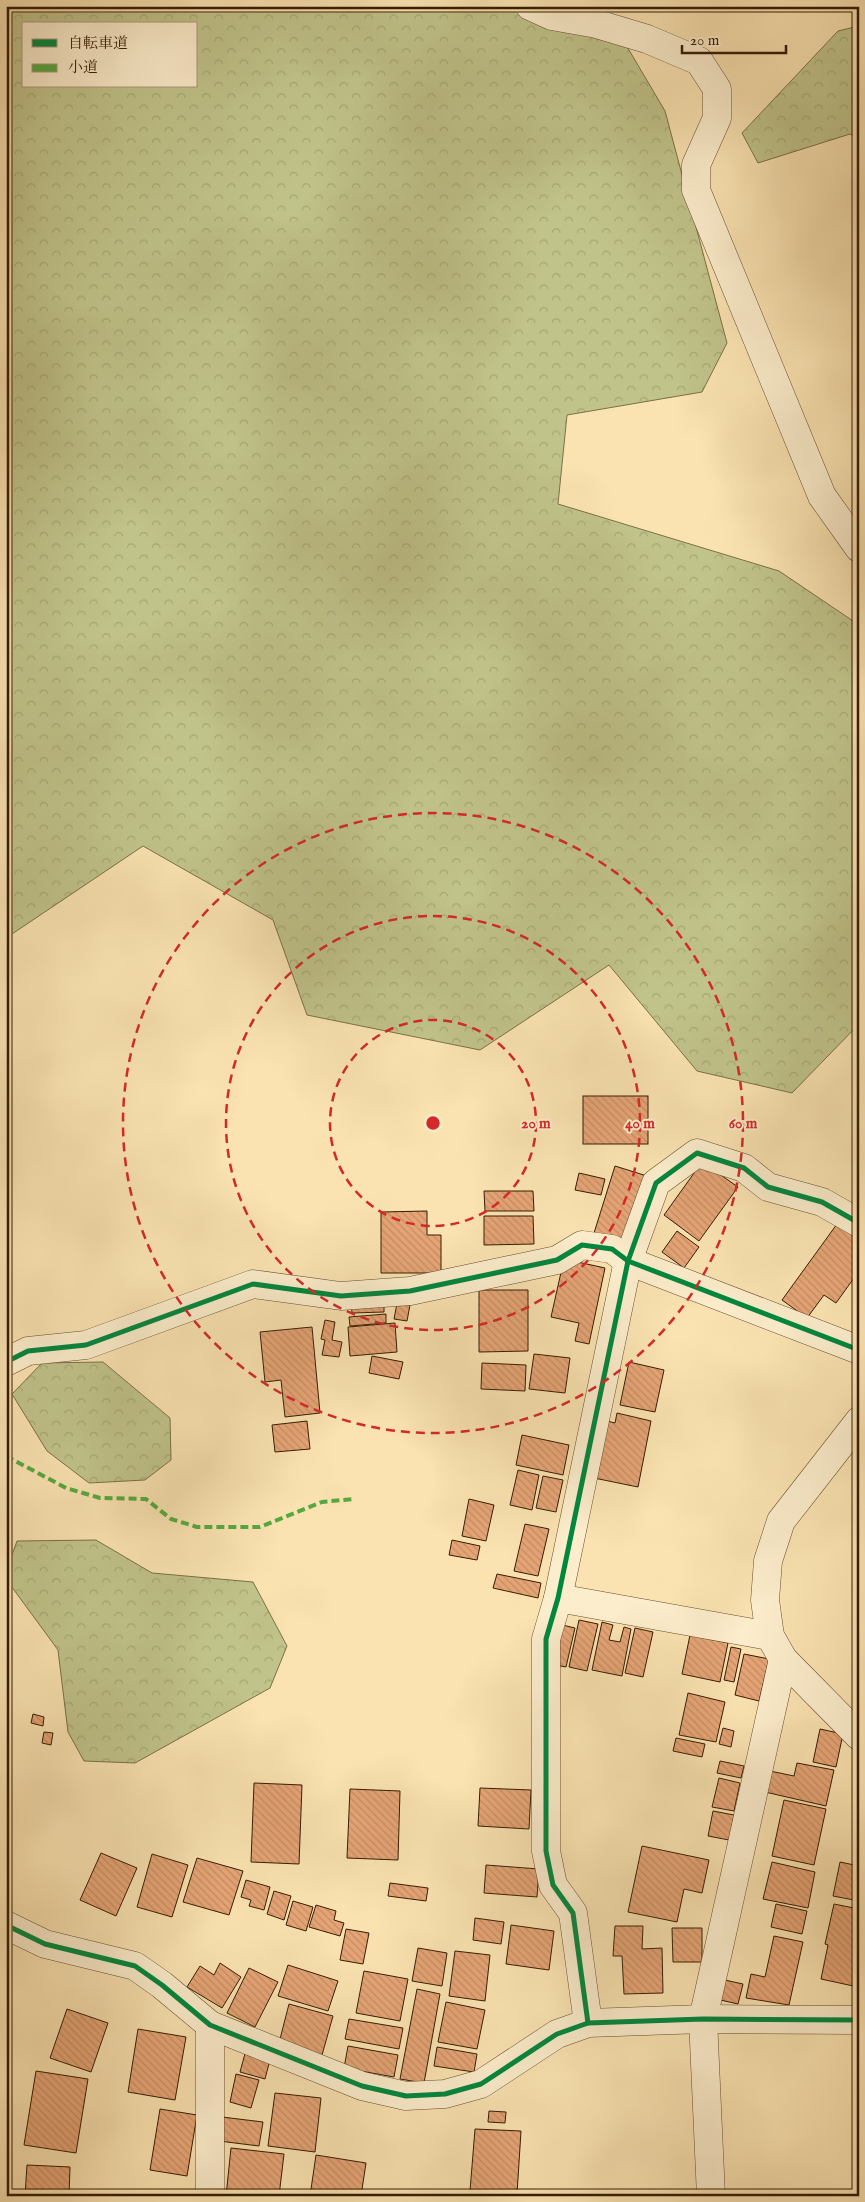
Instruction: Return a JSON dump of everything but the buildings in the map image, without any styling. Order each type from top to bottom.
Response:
[{"type":"street","points":[[530,6],[552,16],[597,24],[646,39],[699,62],[717,89],[718,118],[696,165],[696,190],[822,496],[859,548]]},
{"type":"street","points":[[588,2023],[573,1913],[552,1885],[546,1851],[546,1639],[558,1598],[628,1261],[656,1183],[697,1153],[744,1168],[768,1187],[822,1202],[859,1223]]},
{"type":"street","points":[[6,1362],[28,1351],[86,1345],[253,1284],[341,1296],[410,1291],[557,1260],[582,1245],[612,1249],[628,1261],[859,1350]]},
{"type":"street","points":[[711,2196],[703,2019],[777,1647],[766,1600],[768,1561],[781,1521],[859,1421]]},
{"type":"street","points":[[558,1598],[777,1647],[859,1736]]},
{"type":"street","points":[[6,1925],[44,1944],[135,1966],[162,1985],[210,2025],[362,2086],[406,2096],[445,2094],[481,2084],[558,2034],[588,2023],[703,2019],[859,2020]]},
{"type":"street","points":[[210,2025],[210,2196]]},
{"type":"green space","points":[[6,6],[603,6],[665,111],[727,343],[702,392],[567,415],[558,504],[779,571],[859,625],[859,1024],[792,1093],[697,1071],[609,965],[480,1050],[307,1015],[273,920],[143,846],[9,936],[6,948]]},
{"type":"green space","points":[[859,26],[859,139],[850,134],[758,163],[742,133],[838,31]]},
{"type":"green space","points":[[103,1362],[170,1418],[171,1460],[145,1480],[89,1483],[47,1451],[12,1394],[42,1363]]},
{"type":"green space","points":[[96,1540],[152,1573],[253,1582],[287,1646],[270,1688],[135,1763],[84,1761],[68,1732],[58,1650],[6,1579],[6,1571],[17,1541]]},
{"type":"marked path","points":[[6,1456],[66,1488],[100,1498],[146,1499],[171,1519],[197,1527],[260,1527],[322,1502],[353,1499]]},
{"type":"cycle path","points":[[588,2023],[573,1913],[553,1885],[546,1851],[546,1639],[558,1598],[628,1261],[656,1183],[697,1153],[744,1168],[768,1187],[822,1202],[859,1223]]},
{"type":"cycle path","points":[[6,1362],[28,1351],[86,1345],[253,1284],[341,1296],[410,1291],[557,1260],[582,1245],[612,1249],[628,1261],[859,1350]]},
{"type":"cycle path","points":[[6,1925],[45,1944],[135,1966],[162,1985],[210,2025],[362,2086],[406,2096],[445,2094],[481,2084],[557,2034],[588,2023],[703,2019],[859,2020]]}]
